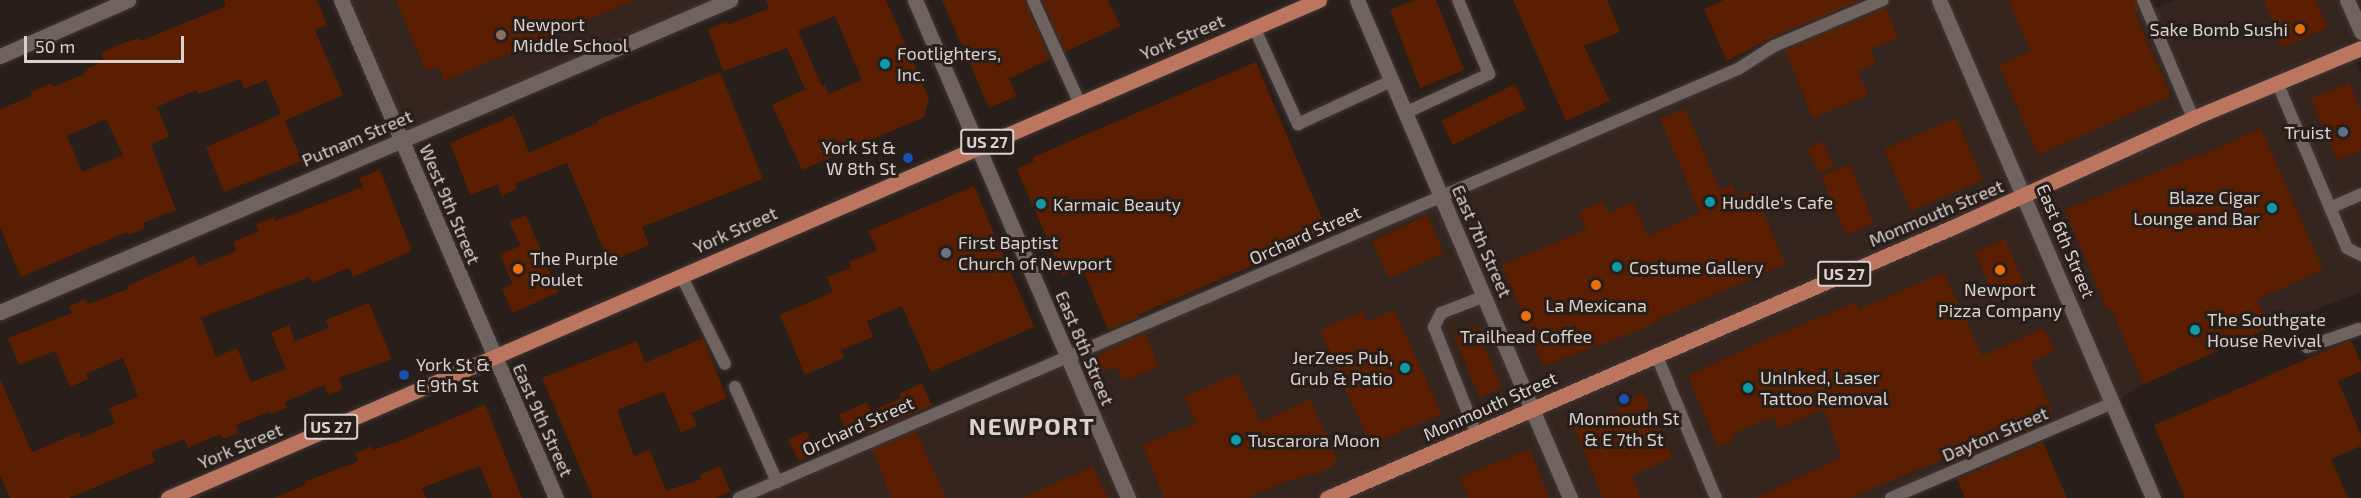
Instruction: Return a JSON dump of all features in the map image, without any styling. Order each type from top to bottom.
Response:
[{"type":"main road","name":"York Street","points":[[168,498],[1319,0]]},
{"type":"main road","name":"Monmouth Street","points":[[1327,498],[2025,195],[2193,118],[2361,48]]},
{"type":"street","points":[[0,56],[128,0]]},
{"type":"street","name":"West 9th Street","points":[[341,0],[495,357]]},
{"type":"street","name":"Putnam Street","points":[[0,312],[730,0]]},
{"type":"street","name":"East 8th Street","points":[[915,0],[1128,498]]},
{"type":"street","name":"East 7th Street","points":[[1357,0],[1440,196],[1534,408],[1570,498]]},
{"type":"street","name":"East 6th Street","points":[[1940,0],[2113,403],[2150,497]]},
{"type":"street","points":[[2347,0],[2361,32]]},
{"type":"street","name":"East 9th Street","points":[[495,357],[556,498]]},
{"type":"lane","points":[[1033,0],[1079,102]]},
{"type":"lane","points":[[1405,112],[1489,74],[1458,0]]},
{"type":"lane","name":"Orchard Street","points":[[739,498],[1738,69],[1774,46],[1883,0]]},
{"type":"lane","points":[[2143,0],[2193,118]]},
{"type":"lane","points":[[1254,27],[1298,124],[1391,81]]},
{"type":"lane","points":[[2277,82],[2347,249],[2361,255]]},
{"type":"lane","points":[[2330,208],[2361,194]]},
{"type":"lane","points":[[681,275],[725,364]]},
{"type":"lane","points":[[1476,433],[1434,327],[1441,313],[1485,296]]},
{"type":"lane","points":[[2307,347],[2360,331]]},
{"type":"lane","points":[[1656,354],[1716,498]]},
{"type":"lane","points":[[735,387],[777,482]]},
{"type":"lane","name":"Dayton Street","points":[[1891,498],[2113,403]]},
{"type":"shaded area","name":"Newport Middle School","points":[[341,0],[730,0],[402,141]]},
{"type":"shaded area","points":[[1883,0],[2143,0],[2148,12],[2175,0],[2361,0],[2361,35],[2346,42],[2361,77],[2361,292],[2270,327],[2144,384],[2113,403],[1891,498],[739,498]]},
{"type":"building","points":[[224,0],[317,0],[327,25],[315,30],[343,95],[285,121],[302,161],[224,192],[206,147],[281,114],[266,80],[244,89],[240,79],[199,94],[197,90],[157,107],[169,136],[151,145],[176,210],[143,223],[145,228],[129,235],[127,232],[21,277],[0,227],[0,109],[32,96],[30,92],[52,83],[53,87],[85,74],[84,70],[104,61],[101,53],[118,45],[139,38],[141,41],[226,6]],"holes":[[[106,119],[123,155],[82,172],[67,136]]]},
{"type":"building","points":[[396,0],[635,0],[444,81],[438,66],[426,71]]},
{"type":"building","points":[[766,0],[886,0],[929,98],[924,117],[802,170],[772,105],[805,89],[787,48],[723,71],[708,29],[727,21],[728,25],[769,8]],"holes":[[[835,16],[862,80],[829,94],[825,85],[822,86],[798,31]]]},
{"type":"building","points":[[942,0],[1025,0],[1050,59],[1009,79],[1017,96],[989,108]]},
{"type":"building","points":[[1042,0],[1108,0],[1121,26],[1065,52]]},
{"type":"building","points":[[1415,0],[1436,0],[1464,70],[1420,88],[1390,10]]},
{"type":"building","points":[[1513,0],[1607,0],[1620,32],[1584,46],[1610,101],[1566,121]]},
{"type":"building","points":[[1724,0],[1862,0],[1771,38],[1727,61],[1704,9]]},
{"type":"building","points":[[2008,0],[2135,0],[2139,12],[2135,14],[2171,96],[2038,155],[1999,65],[2031,51]]},
{"type":"building","points":[[2264,0],[2316,0],[2328,28],[2281,48]]},
{"type":"building","points":[[1886,8],[1898,38],[1870,49],[1876,64],[1858,71],[1868,95],[1813,118],[1785,50]]},
{"type":"building","points":[[1256,62],[1328,233],[1108,330],[1082,267],[1063,276],[1017,169],[1034,161],[1033,157]]},
{"type":"building","points":[[720,72],[763,179],[642,227],[649,245],[609,262],[567,163],[515,184],[517,189],[502,196],[497,185],[470,195],[450,143],[514,115],[529,153],[598,123],[597,120]]},
{"type":"building","name":"Truist","points":[[2349,82],[2361,110],[2361,150],[2338,160],[2311,99]]},
{"type":"building","points":[[1515,84],[1526,109],[1453,145],[1441,121]]},
{"type":"building","points":[[1685,109],[1720,190],[1732,185],[1737,197],[1754,190],[1785,264],[1654,321],[1655,323],[1632,333],[1543,366],[1502,265],[1587,229],[1579,212],[1603,201],[1608,213],[1633,202],[1648,236],[1700,213],[1660,119]]},
{"type":"building","points":[[1956,118],[1983,180],[1911,211],[1884,149]]},
{"type":"building","points":[[2261,128],[2323,270],[2257,299],[2270,327],[2144,384],[2111,309],[2107,310],[2065,210],[2197,155],[2198,157]]},
{"type":"building","points":[[1822,141],[1834,166],[1819,173],[1807,148]]},
{"type":"building","points":[[1850,164],[1874,223],[1846,235],[1821,176]]},
{"type":"building","points":[[380,170],[412,251],[353,277],[349,268],[312,283],[309,277],[201,318],[216,357],[237,348],[251,382],[286,369],[271,333],[289,325],[295,341],[329,328],[326,320],[369,303],[392,359],[339,378],[343,389],[328,395],[324,385],[285,402],[287,408],[270,415],[269,412],[236,425],[239,433],[223,439],[220,434],[188,448],[184,439],[151,452],[155,462],[69,498],[10,498],[0,474],[0,379],[32,452],[79,432],[81,438],[115,423],[109,408],[138,397],[123,358],[86,374],[88,379],[70,387],[55,351],[19,365],[8,338],[72,313],[69,306],[85,299],[88,304],[128,289],[127,286],[194,256],[199,266],[236,251],[233,242],[259,231],[256,224],[274,217],[275,221],[363,187],[359,178]]},
{"type":"building","points":[[974,186],[1034,327],[931,372],[902,306],[867,321],[873,337],[841,350],[844,358],[805,375],[780,315],[833,292],[827,277],[851,268],[849,262],[877,250],[868,231]]},
{"type":"building","points":[[526,215],[559,292],[513,313],[502,289],[513,284],[500,254],[521,246],[509,222]]},
{"type":"building","points":[[1427,215],[1444,253],[1389,278],[1372,241]]},
{"type":"building","name":"Newport Pizza Company","points":[[2005,239],[2026,288],[1996,301],[1975,252]]},
{"type":"building","points":[[1944,272],[1982,356],[2043,328],[2055,351],[2031,362],[2053,413],[2034,422],[2036,427],[1950,464],[1947,457],[1850,498],[1756,498],[1841,457],[1824,409],[1779,429],[1773,417],[1732,434],[1735,440],[1718,447],[1688,376],[1760,342],[1856,302],[1859,309]]},
{"type":"building","points":[[1394,310],[1442,414],[1370,445],[1320,330],[1363,311],[1368,322]]},
{"type":"building","points":[[1475,325],[1502,388],[1480,397],[1453,334]]},
{"type":"building","points":[[1145,333],[1159,367],[1123,381],[1117,366],[1099,373],[1093,358]]},
{"type":"building","points":[[703,338],[727,398],[691,413],[697,426],[681,433],[664,392],[617,410],[634,456],[650,450],[666,491],[702,479],[700,475],[720,466],[731,492],[716,498],[593,498],[542,378],[637,341],[645,363]]},
{"type":"building","points":[[2351,340],[2361,363],[2361,371],[2338,381],[2361,435],[2361,446],[2331,459],[2348,498],[2185,498],[2154,425]]},
{"type":"building","points":[[1238,373],[1260,422],[1310,399],[1337,460],[1332,467],[1318,473],[1286,481],[1248,498],[1164,498],[1142,445],[1196,423],[1184,397]]},
{"type":"building","points":[[922,383],[932,405],[867,434],[865,430],[849,437],[839,415],[867,402],[871,411],[901,398],[899,394]]},
{"type":"building","points":[[1643,393],[1673,457],[1632,476],[1641,498],[1603,498],[1574,427],[1624,407],[1622,402]]},
{"type":"building","points":[[485,404],[522,498],[493,498],[480,466],[422,488],[426,498],[274,498],[305,485],[304,482],[359,461],[355,454],[371,446],[373,450],[402,440]]},
{"type":"building","points":[[806,431],[816,452],[799,461],[788,440]]},
{"type":"building","points":[[916,431],[946,498],[891,498],[873,450]]},
{"type":"building","points":[[2043,442],[2067,498],[1965,498],[1957,479]]},
{"type":"building","points":[[1530,449],[1549,498],[1469,498],[1460,477]]},
{"type":"building","points":[[1093,466],[1108,498],[1022,498],[1060,481]]},
{"type":"place","name":"Sake Bomb Sushi","points":[[2300,29]]},
{"type":"place","name":"Newport Middle School","points":[[501,35]]},
{"type":"place","name":"Footlighters, Inc.","points":[[885,64]]},
{"type":"place","name":"Truist","points":[[2343,132]]},
{"type":"place","name":"York St & W 8th St","points":[[908,158]]},
{"type":"place","name":"Huddle's Cafe","points":[[1710,202]]},
{"type":"place","name":"Karmaic Beauty","points":[[1041,204]]},
{"type":"place","name":"Blaze Cigar Lounge and Bar","points":[[2272,208]]},
{"type":"place","name":"First Baptist Church of Newport","points":[[946,253]]},
{"type":"place","name":"Costume Gallery","points":[[1617,267]]},
{"type":"place","name":"The Purple Poulet","points":[[518,269]]},
{"type":"place","name":"Newport Pizza Company","points":[[2000,270]]},
{"type":"place","name":"La Mexicana","points":[[1596,285]]},
{"type":"place","name":"Trailhead Coffee","points":[[1526,316]]},
{"type":"place","name":"The Southgate House Revival","points":[[2195,330]]},
{"type":"place","name":"JerZees Pub, Grub & Patio","points":[[1405,368]]},
{"type":"place","name":"York St & E 9th St","points":[[404,375]]},
{"type":"place","name":"UnInked, Laser Tattoo Removal","points":[[1748,388]]},
{"type":"place","name":"Monmouth St & E 7th St","points":[[1624,399]]},
{"type":"place","name":"Tuscarora Moon","points":[[1236,440]]},
{"type":"district","name":"NEWPORT","points":[[1032,426]]}]
